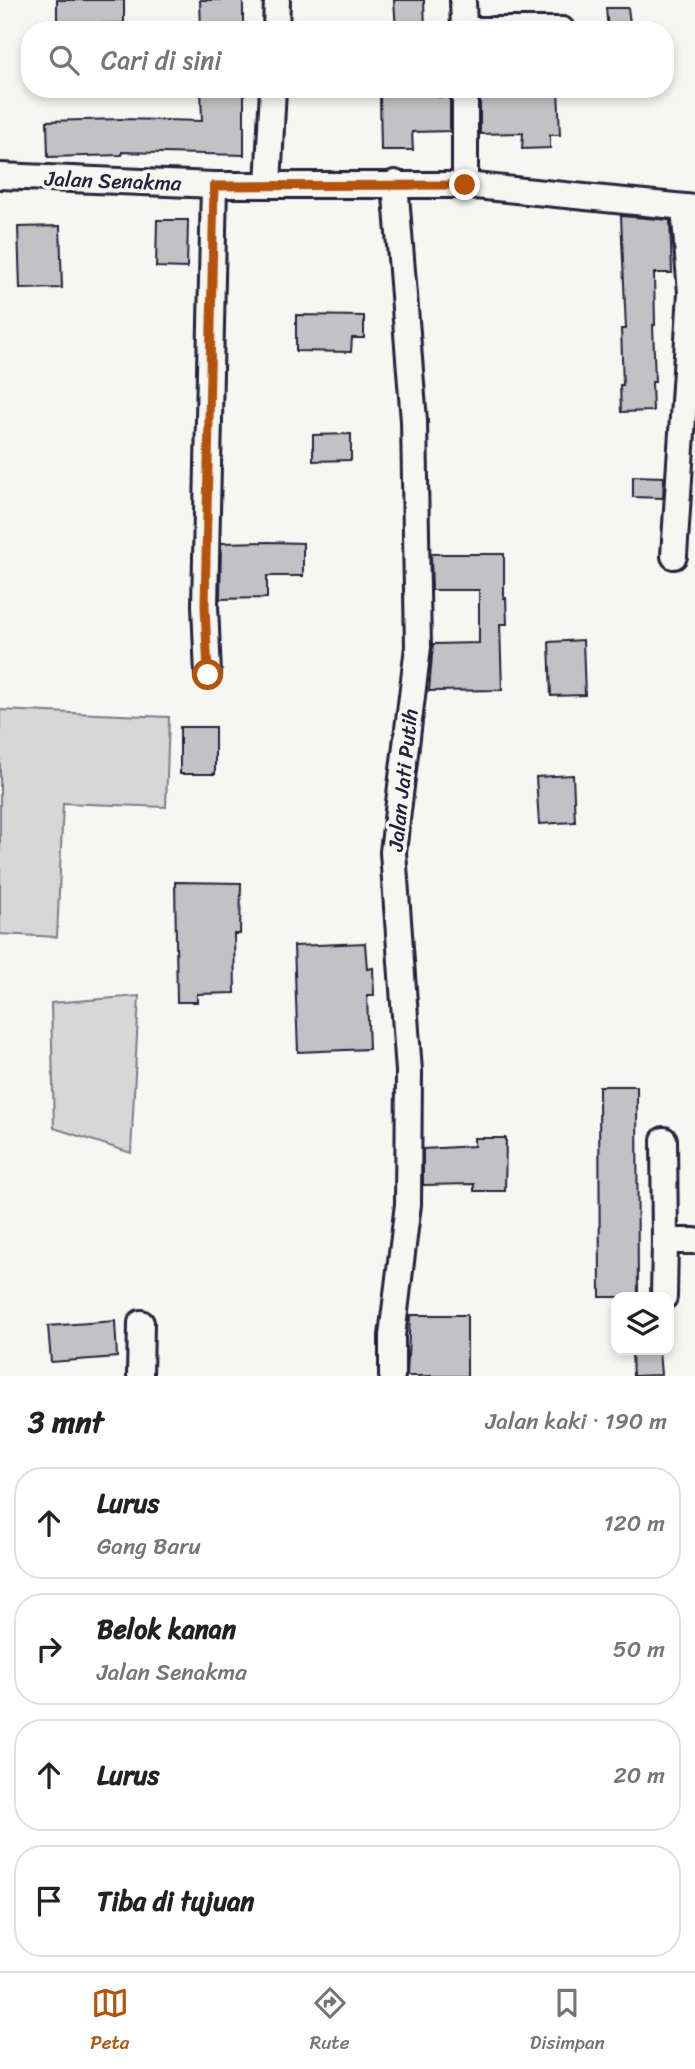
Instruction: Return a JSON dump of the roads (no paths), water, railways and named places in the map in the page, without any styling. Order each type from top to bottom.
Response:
[{"type":"street","points":[[276,21],[277,0]]},
{"type":"street","points":[[463,0],[464,21]]},
{"type":"street","points":[[268,185],[273,98]]},
{"type":"street","points":[[465,98],[465,185]]},
{"type":"street","name":"Jalan Senakma","points":[[0,176],[214,186],[395,183],[465,185],[690,207]]},
{"type":"street","name":"Jalan Jati Putih","points":[[392,1376],[392,1336],[408,1204],[409,1084],[393,852],[418,648],[414,421],[395,183]]},
{"type":"street","points":[[208,675],[205,606],[214,186]]},
{"type":"street","points":[[674,556],[693,293],[690,207]]},
{"type":"street","points":[[664,1140],[664,1292]]},
{"type":"street","points":[[665,1241],[695,1241]]},
{"type":"street","points":[[140,1376],[141,1323]]}]
